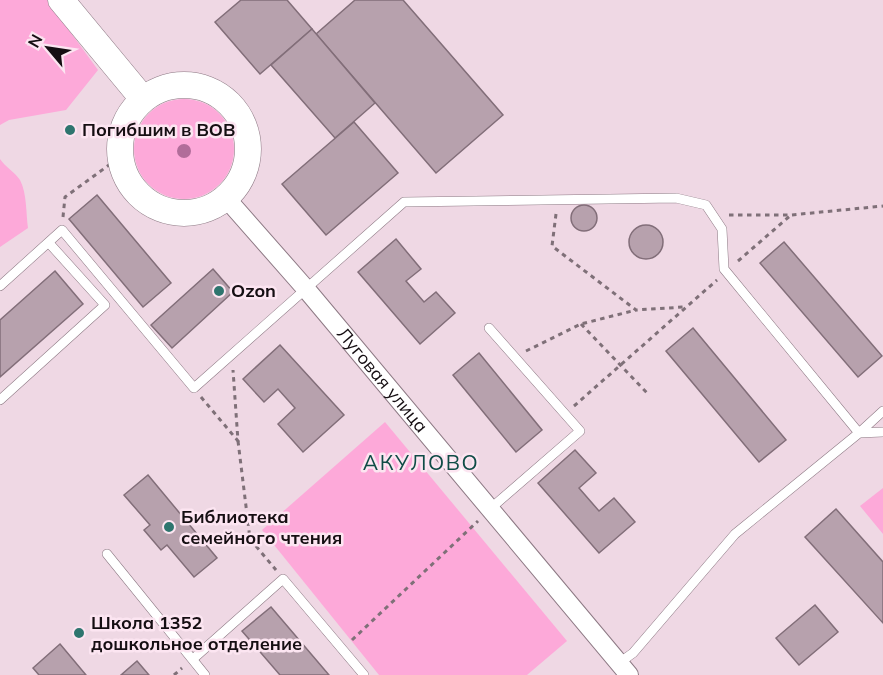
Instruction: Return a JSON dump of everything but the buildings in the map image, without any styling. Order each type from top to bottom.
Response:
[{"type":"street","points":[[61,0],[143,99]]},
{"type":"street","points":[[173,85],[190,85],[206,88],[221,96],[233,108],[242,122],[247,137],[248,154],[241,178],[226,198],[212,207],[195,213],[178,213],[161,209],[146,201],[133,189],[124,174],[120,157],[120,141],[124,125],[132,111],[143,99],[158,90],[173,85]]},
{"type":"street","name":"Луговая улица","points":[[226,198],[306,289],[624,669]]},
{"type":"lane","points":[[0,286],[62,230],[195,388],[404,202],[676,198],[706,205],[722,229],[724,269],[859,433]]},
{"type":"lane","points":[[0,400],[105,305],[49,243]]},
{"type":"lane","points":[[489,328],[580,430],[490,510]]},
{"type":"lane","points":[[624,669],[633,653],[735,534],[883,411]]},
{"type":"lane","points":[[859,433],[883,432]]},
{"type":"lane","points":[[107,554],[205,675]]},
{"type":"lane","points":[[193,659],[283,579],[364,675]]},
{"type":"path","points":[[62,230],[65,197],[120,157]]},
{"type":"path","points":[[557,200],[552,246],[636,310]]},
{"type":"path","points":[[712,215],[791,215],[883,206]]},
{"type":"path","points":[[515,357],[581,324],[636,310],[686,307],[565,414]]},
{"type":"path","points":[[581,324],[648,394]]},
{"type":"path","points":[[232,355],[238,441],[250,539],[283,579]]},
{"type":"path","points":[[195,388],[238,441]]},
{"type":"path","points":[[342,649],[490,510]]},
{"type":"shaded area","points":[[0,0],[47,0],[98,70],[66,110],[9,120],[0,125]]},
{"type":"shaded area","points":[[184,99],[203,103],[220,113],[230,130],[234,149],[230,168],[220,185],[203,195],[184,199],[165,195],[148,185],[138,168],[134,149],[138,130],[148,113],[165,103]]},
{"type":"shaded area","points":[[0,159],[20,180],[25,197],[28,228],[0,247]]},
{"type":"shaded area","points":[[385,422],[567,641],[527,675],[379,675],[262,530]]},
{"type":"shaded area","points":[[883,488],[883,534],[860,506]]},
{"type":"place","name":"Погибшим в ВОВ","points":[[70,130]]},
{"type":"place","name":"Ozon","points":[[219,291]]},
{"type":"place","name":"Библиотека семейного чтения","points":[[169,527]]},
{"type":"place","name":"Школа 1352 дошкольное отделение","points":[[79,633]]},
{"type":"district","name":"АКУЛОВО","points":[[421,463]]}]
